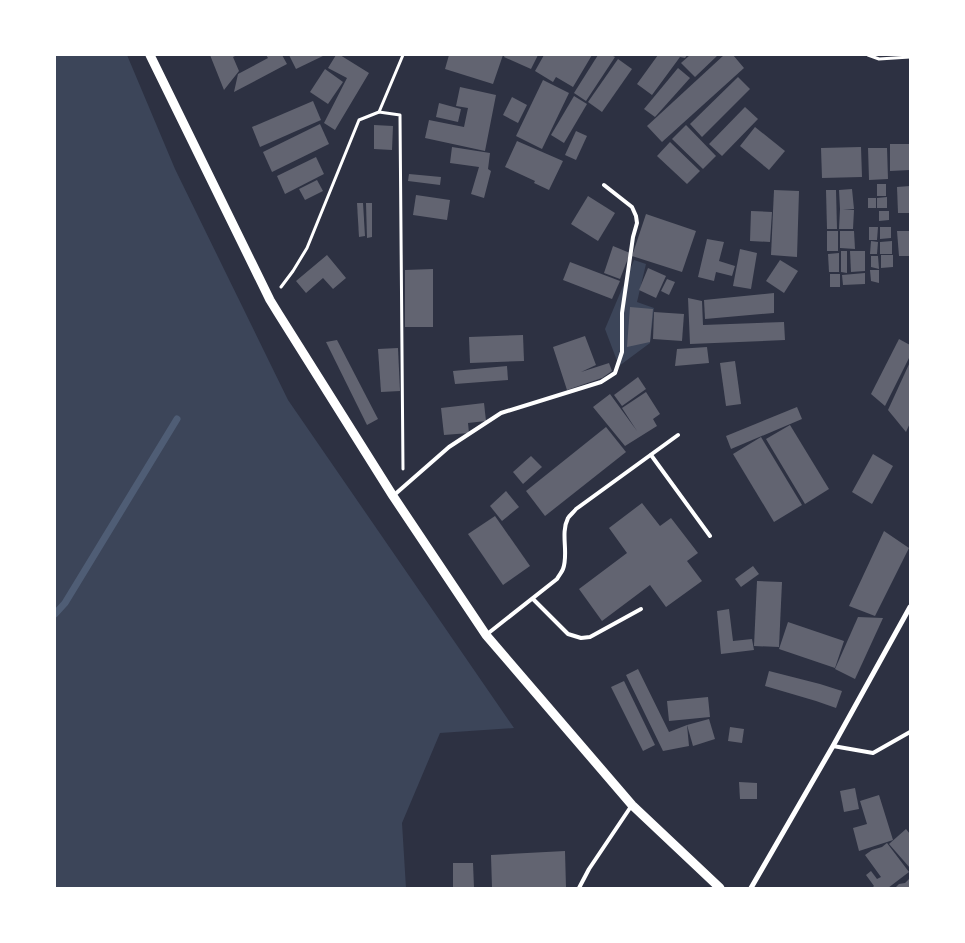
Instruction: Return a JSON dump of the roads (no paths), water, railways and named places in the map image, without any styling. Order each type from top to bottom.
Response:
[{"type":"street","points":[[150,55],[270,300],[393,496],[486,635],[632,805],[720,888]]},
{"type":"street","points":[[751,888],[910,607]]},
{"type":"lane","points":[[393,496],[449,447],[500,413],[601,382],[615,373],[622,352],[622,313],[633,237],[637,222],[632,207],[604,185]]},
{"type":"lane","points":[[486,635],[557,579],[563,570],[566,560],[565,529],[568,518],[576,509],[678,435]]},
{"type":"lane","points":[[651,455],[710,536]]},
{"type":"lane","points":[[533,598],[568,634],[581,638],[590,637],[642,608]]},
{"type":"lane","points":[[833,746],[872,753],[910,732]]},
{"type":"lane","points":[[579,888],[589,869],[632,805]]},
{"type":"waterway","points":[[55,614],[65,603],[177,419]]}]
